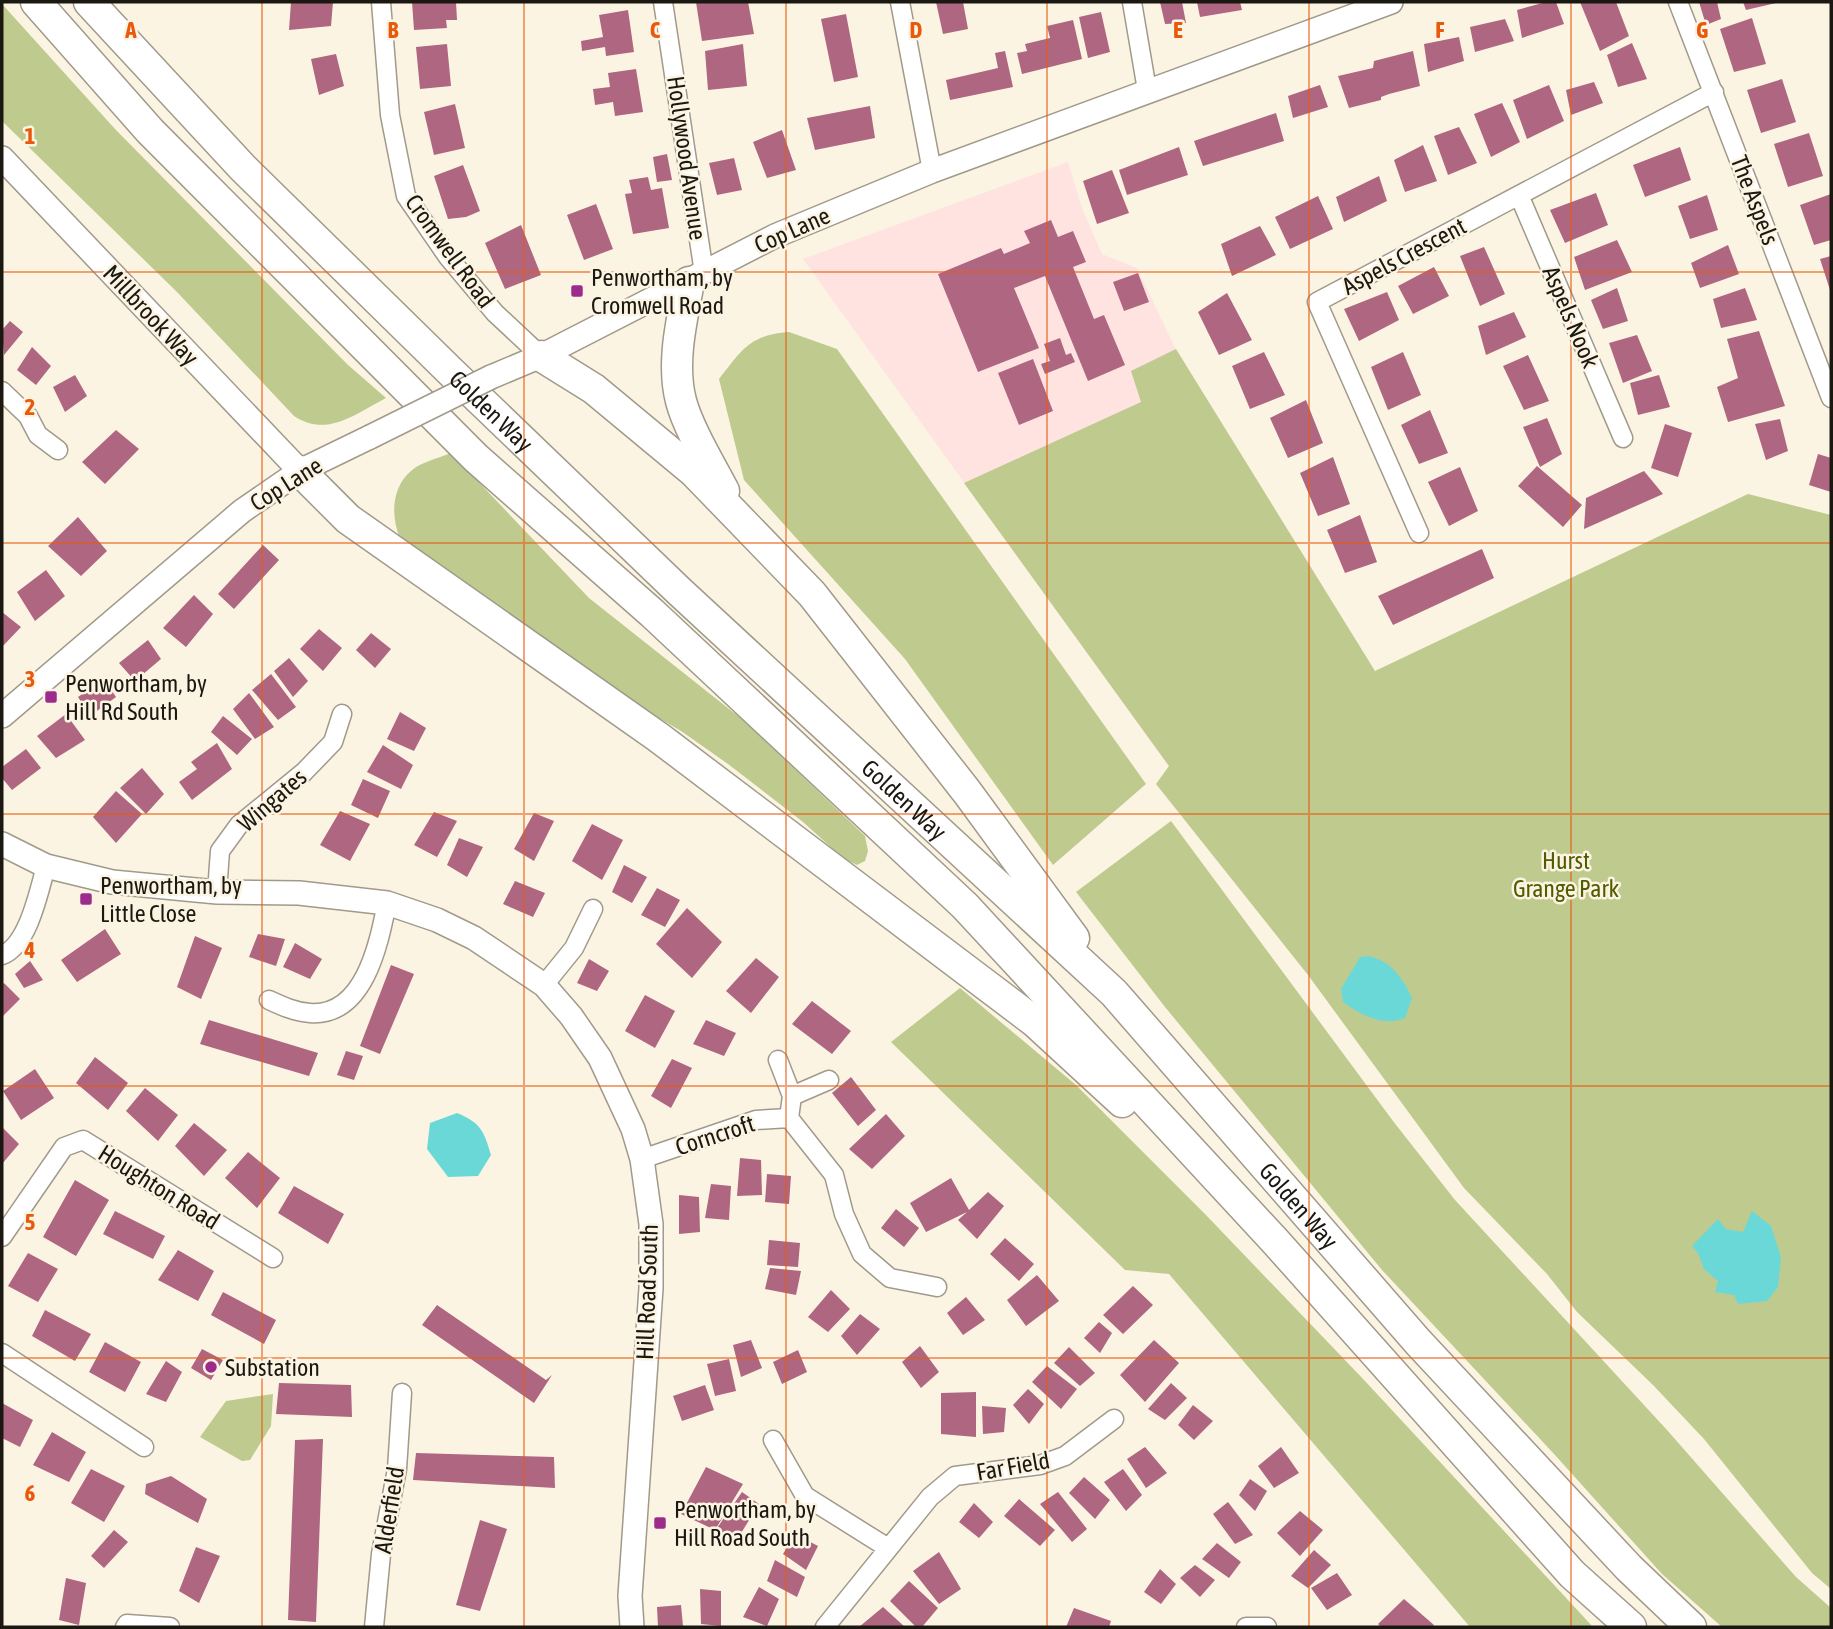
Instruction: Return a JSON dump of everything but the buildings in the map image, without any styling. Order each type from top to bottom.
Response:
[{"type":"highway","name":"Golden Way","points":[[36,2],[150,131],[476,458],[652,613],[965,906],[1275,1241],[1572,1574],[1631,1627]]},
{"type":"highway","name":"Golden Way","points":[[89,2],[243,168],[423,345],[689,601],[1114,993],[1418,1342],[1629,1568],[1691,1627]]},
{"type":"highway","points":[[696,277],[678,349],[681,402],[738,517]]},
{"type":"highway","points":[[541,356],[594,389],[694,472],[820,605],[967,792],[1114,993]]},
{"type":"highway","points":[[300,471],[348,519],[658,737],[1035,1022],[1275,1241]]},
{"type":"street","name":"Cromwell Road","points":[[382,2],[390,115],[406,196],[448,257],[495,313],[541,356]]},
{"type":"street","name":"Hollywood Avenue","points":[[663,2],[696,277]]},
{"type":"street","points":[[900,2],[932,171]]},
{"type":"street","points":[[1132,2],[1147,90]]},
{"type":"street","name":"Cop Lane","points":[[2,716],[242,511],[300,471],[491,377],[541,356],[775,236],[932,171],[1391,2]]},
{"type":"street","name":"The Aspels","points":[[1678,2],[1831,398]]},
{"type":"street","name":"Aspels Crescent","points":[[1419,533],[1317,302],[1714,92]]},
{"type":"street","name":"Millbrook Way","points":[[3,164],[300,471]]},
{"type":"street","name":"Aspels Nook","points":[[1519,195],[1623,438]]},
{"type":"street","points":[[2,391],[29,416],[38,435],[58,450]]},
{"type":"street","name":"Wingates","points":[[217,892],[220,851],[239,825],[304,772],[333,742],[342,714]]},
{"type":"street","name":"Hill Road South","points":[[2,844],[46,866],[112,883],[217,892],[299,893],[387,903],[437,920],[474,938],[544,985],[571,1016],[600,1058],[633,1129],[642,1159],[651,1224],[651,1288],[635,1504],[632,1627]]},
{"type":"street","points":[[2,956],[22,936],[46,866]]},
{"type":"street","points":[[269,1000],[291,1010],[310,1013],[325,1013],[345,1002],[358,988],[372,963],[387,903]]},
{"type":"street","points":[[544,985],[574,948],[593,909]]},
{"type":"street","name":"Corncroft","points":[[778,1060],[792,1096],[789,1118],[834,1175],[844,1214],[862,1254],[890,1278],[937,1287]]},
{"type":"street","points":[[792,1096],[829,1080]]},
{"type":"street","name":"Corncroft","points":[[642,1159],[756,1120],[789,1118]]},
{"type":"street","name":"Houghton Road","points":[[2,1237],[64,1147],[83,1140],[273,1258]]},
{"type":"street","points":[[2,1353],[144,1447]]},
{"type":"street","name":"Alderfield","points":[[373,1627],[381,1554],[397,1469],[402,1393]]},
{"type":"street","name":"Far Field","points":[[825,1627],[930,1497],[954,1476],[1040,1465],[1065,1456],[1114,1419]]},
{"type":"street","points":[[772,1440],[805,1496],[888,1548]]},
{"type":"street","points":[[125,1627],[127,1624],[170,1627]]},
{"type":"street","points":[[1246,1627],[1268,1627]]},
{"type":"shaded area","points":[[1068,162],[1082,208],[1102,254],[1137,268],[1181,360],[1360,647],[1169,767],[803,259]]},
{"type":"green space","points":[[2,4],[115,129],[347,364],[386,398],[352,417],[329,424],[318,425],[294,416],[177,292],[2,121]]},
{"type":"green space","points":[[789,332],[837,349],[1146,784],[1053,865],[905,659],[744,480],[719,379],[741,352],[755,341]]},
{"type":"green space","name":"Hurst Grange Park","points":[[1176,349],[1375,671],[1748,494],[1831,515],[1831,1589],[1812,1573],[1704,1439],[1653,1385],[1577,1312],[1547,1274],[1464,1188],[1308,975],[1156,784],[1169,766],[964,483],[1141,402],[1131,371]]},
{"type":"green space","points":[[451,453],[589,598],[743,720],[865,836],[868,851],[865,861],[857,865],[844,859],[803,822],[728,764],[681,731],[600,683],[400,538],[394,512],[396,494],[404,478],[415,468]]},
{"type":"green space","points":[[1171,821],[1393,1121],[1455,1200],[1667,1430],[1796,1577],[1831,1608],[1831,1627],[1722,1627],[1662,1574],[1382,1270],[1165,1007],[1076,892]]},
{"type":"green space","points":[[960,988],[1076,1085],[1205,1214],[1365,1381],[1593,1627],[1470,1627],[1169,1274],[1125,1270],[891,1042]]},
{"type":"green space","points":[[273,1394],[271,1426],[250,1460],[242,1461],[200,1437],[226,1401]]},
{"type":"water","points":[[1368,956],[1383,961],[1395,971],[1404,984],[1412,998],[1405,1018],[1388,1021],[1372,1018],[1343,1002],[1341,989],[1360,957]]},
{"type":"water","points":[[457,1113],[476,1124],[489,1147],[491,1155],[478,1176],[448,1177],[427,1149],[430,1123]]},
{"type":"water","points":[[1752,1211],[1771,1226],[1781,1257],[1778,1287],[1767,1301],[1738,1304],[1734,1295],[1715,1292],[1718,1281],[1704,1269],[1692,1246],[1718,1219],[1726,1229],[1743,1232]]},
{"type":"place","name":"Penwortham, by Cromwell Road","points":[[577,291]]},
{"type":"place","name":"Penwortham, by Hill Rd South","points":[[51,697]]},
{"type":"place","name":"Penwortham, by Little Close","points":[[86,899]]},
{"type":"place","name":"Substation","points":[[211,1367]]},
{"type":"place","name":"Penwortham, by Hill Road South","points":[[660,1523]]}]
